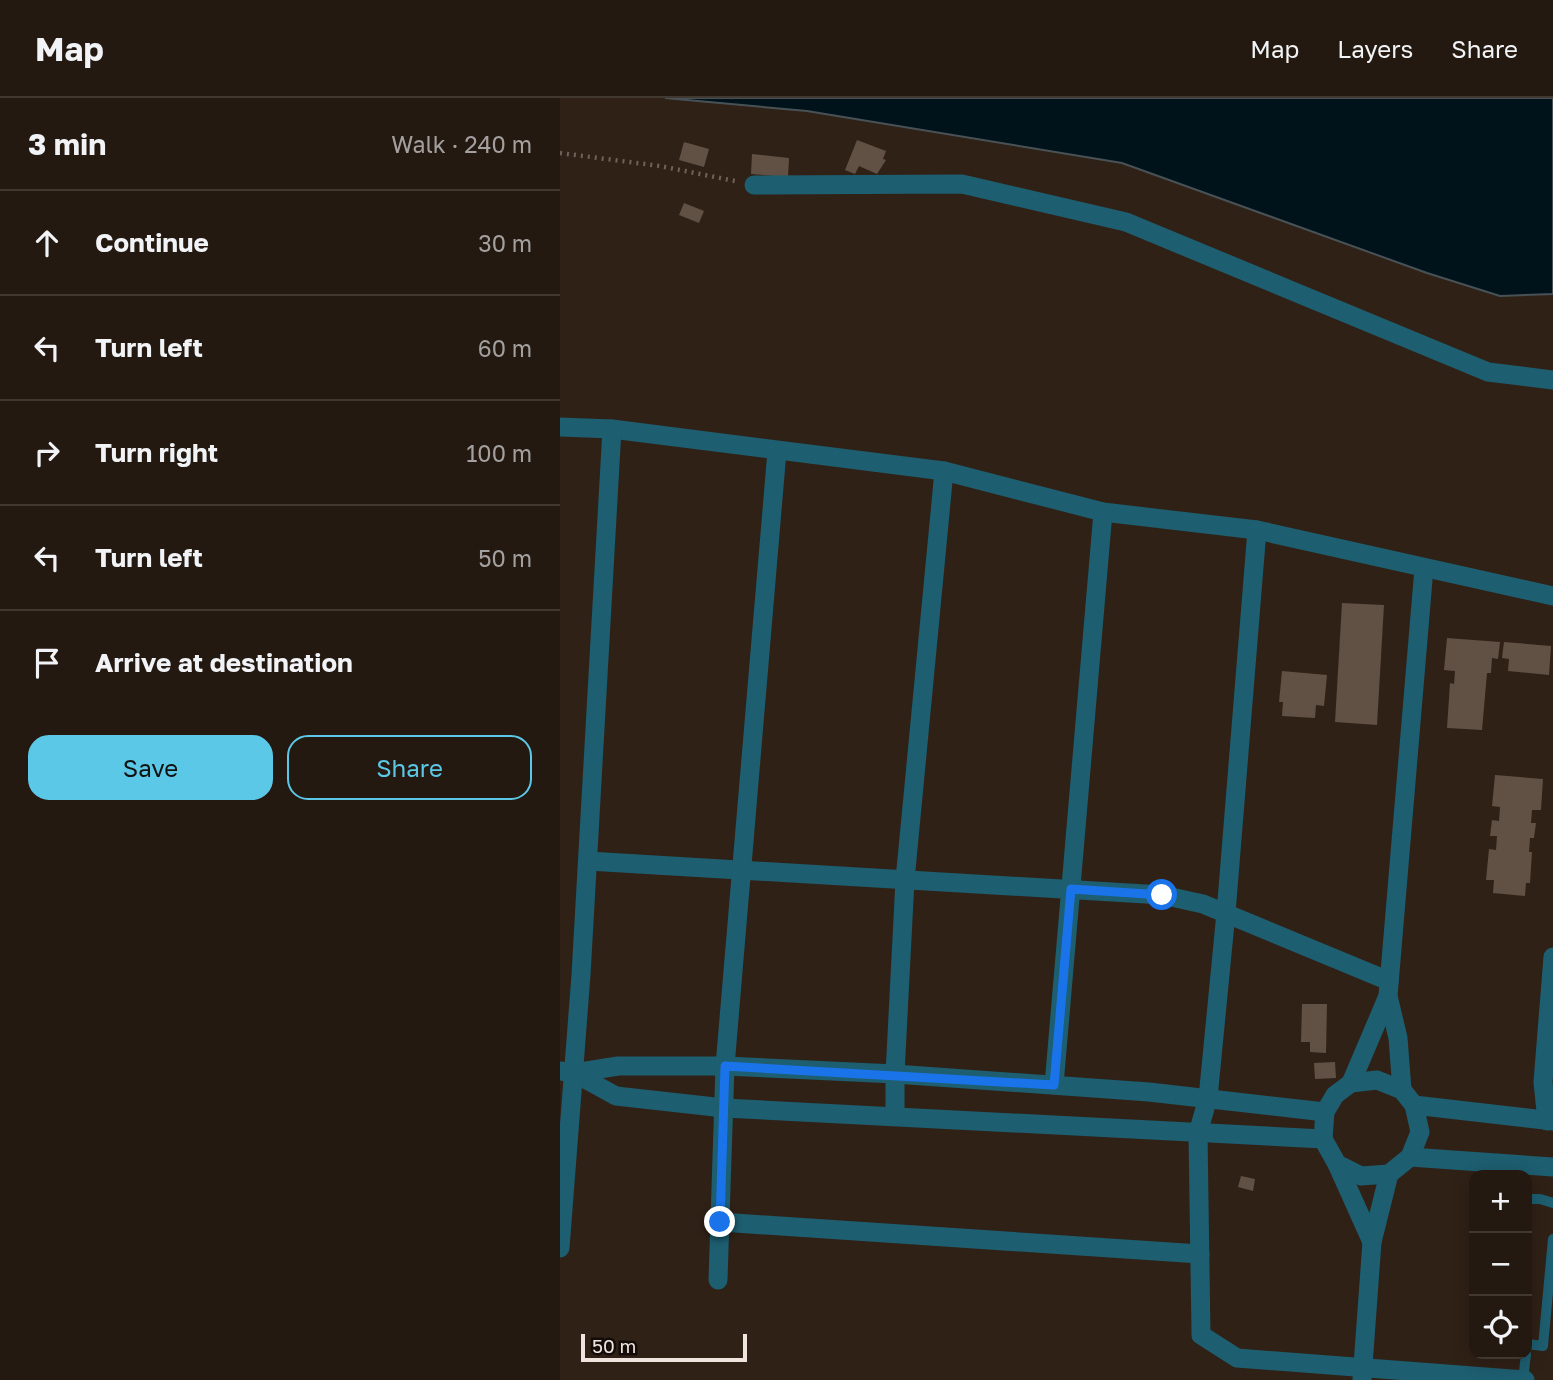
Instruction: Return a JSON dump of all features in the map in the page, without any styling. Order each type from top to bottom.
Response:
[{"type":"street","points":[[754,185],[962,184],[1126,222],[1488,372],[1553,380]]},
{"type":"street","points":[[560,427],[612,429],[777,452],[944,471],[1103,512],[1257,530],[1553,596]]},
{"type":"street","points":[[560,1248],[567,1072],[588,861],[612,429]]},
{"type":"street","points":[[718,1280],[725,1066],[777,452]]},
{"type":"street","points":[[895,1116],[905,880],[944,471]]},
{"type":"street","points":[[1054,1085],[1103,512]]},
{"type":"street","points":[[1257,530],[1208,1098],[1198,1133],[1201,1335],[1237,1358],[1363,1374],[1524,1380]]},
{"type":"street","points":[[1337,1164],[1361,1176],[1389,1174],[1410,1157],[1420,1132],[1408,1098],[1389,988],[1424,568]]},
{"type":"street","points":[[588,861],[1162,895],[1203,904],[1226,913],[1389,988]]},
{"type":"street","points":[[1372,1242],[1323,1139],[1325,1112],[1335,1095],[1351,1083],[1377,1080],[1408,1098],[1550,1121],[1543,1082],[1553,957]]},
{"type":"street","points":[[1351,1083],[1389,988]]},
{"type":"street","points":[[567,1072],[618,1066],[725,1066],[895,1074],[1208,1098],[1325,1112]]},
{"type":"street","points":[[567,1072],[616,1096],[724,1108],[1323,1139]]},
{"type":"street","points":[[1410,1157],[1553,1167]]},
{"type":"street","points":[[1363,1374],[1372,1242],[1389,1174]]},
{"type":"street","points":[[720,1222],[1200,1254]]},
{"type":"lane","points":[[1532,1199],[1553,1203]]},
{"type":"lane","points":[[1532,1345],[1543,1346],[1553,1238]]},
{"type":"lane","points":[[1524,1380],[1526,1359]]},
{"type":"path","points":[[560,153],[660,166],[754,185]]},
{"type":"water","points":[[665,98],[1553,98],[1553,294],[1500,296],[1427,273],[1122,163],[807,111]]},
{"type":"building","points":[[857,140],[886,151],[883,159],[886,160],[877,174],[859,166],[855,174],[845,170]]},
{"type":"building","points":[[684,142],[709,149],[704,167],[679,160]]},
{"type":"building","points":[[752,154],[789,158],[788,177],[751,174]]},
{"type":"building","points":[[684,203],[704,211],[699,223],[679,215]]},
{"type":"building","points":[[1342,603],[1384,605],[1377,725],[1335,722]]},
{"type":"building","points":[[1447,638],[1500,642],[1498,659],[1492,658],[1491,673],[1487,673],[1482,730],[1447,728],[1450,683],[1454,684],[1455,671],[1444,670]]},
{"type":"building","points":[[1504,642],[1551,646],[1549,675],[1508,671],[1509,659],[1502,658]]},
{"type":"building","points":[[1282,671],[1327,675],[1324,706],[1316,705],[1315,718],[1282,716],[1283,702],[1279,702]]},
{"type":"building","points":[[1495,775],[1543,779],[1541,810],[1532,810],[1531,823],[1536,823],[1534,838],[1530,838],[1530,883],[1526,883],[1525,896],[1493,893],[1494,880],[1486,880],[1489,849],[1496,850],[1497,836],[1490,836],[1492,820],[1499,821],[1500,807],[1492,806]]},
{"type":"building","points":[[1302,1004],[1327,1004],[1326,1053],[1310,1052],[1310,1042],[1301,1042]]},
{"type":"building","points":[[1335,1062],[1336,1078],[1315,1079],[1314,1063]]},
{"type":"building","points":[[1241,1176],[1255,1179],[1253,1191],[1238,1187]]},
{"type":"route","points":[[720,1222],[725,1066],[1054,1085],[1071,889],[1162,895]]}]
